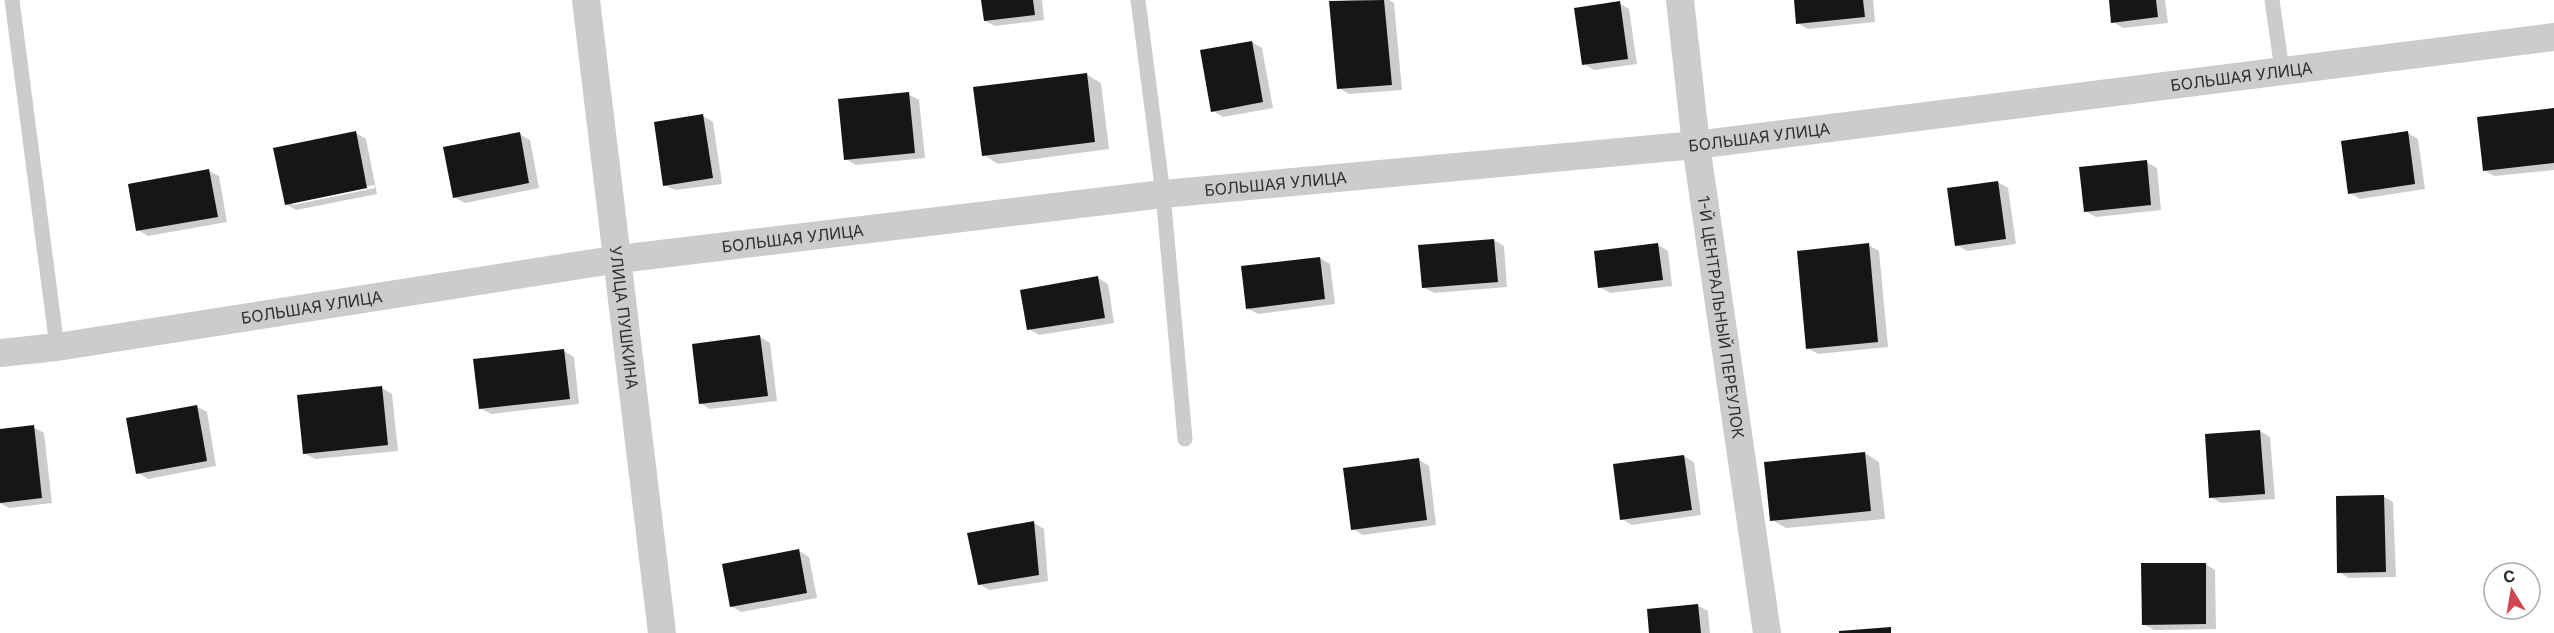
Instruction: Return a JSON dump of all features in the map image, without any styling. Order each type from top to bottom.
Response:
[{"type":"street","name":"УЛИЦА ПУШКИНА","points":[[585,0],[619,259],[662,633]]},
{"type":"street","name":"1-Й ЦЕНТРАЛЬНЫЙ ПЕРЕУЛОК","points":[[1680,0],[1696,146],[1767,633]]},
{"type":"street","name":"БОЛЬШАЯ УЛИЦА","points":[[0,353],[57,347],[619,259],[1163,194],[1696,146],[2554,37]]},
{"type":"lane","points":[[12,0],[57,347]]},
{"type":"lane","points":[[1138,0],[1163,194],[1185,439]]},
{"type":"lane","points":[[2272,0],[2282,70]]},
{"type":"building","points":[[981,0],[1033,0],[1035,15],[984,21]]},
{"type":"building","points":[[1384,0],[1392,85],[1337,89],[1329,1]]},
{"type":"building","points":[[1794,0],[1863,0],[1865,17],[1796,24]]},
{"type":"building","points":[[2109,0],[2156,0],[2158,17],[2111,23]]},
{"type":"building","points":[[1620,1],[1628,59],[1582,65],[1574,8]]},
{"type":"building","points":[[1252,41],[1263,102],[1211,112],[1200,50]]},
{"type":"building","points":[[1087,73],[1095,142],[982,156],[973,87]]},
{"type":"building","points":[[909,92],[915,153],[844,160],[838,99]]},
{"type":"building","points":[[2554,108],[2554,163],[2483,171],[2477,117]]},
{"type":"building","points":[[703,114],[713,178],[663,186],[654,122]]},
{"type":"building","points":[[356,131],[367,188],[285,205],[273,148]]},
{"type":"building","points":[[2408,131],[2415,184],[2348,194],[2341,141]]},
{"type":"building","points":[[520,132],[529,183],[453,198],[443,147]]},
{"type":"building","points":[[2147,160],[2151,205],[2084,212],[2079,167]]},
{"type":"building","points":[[209,169],[218,217],[136,231],[128,184]]},
{"type":"building","points":[[1998,181],[2006,239],[1955,246],[1947,188]]},
{"type":"building","points":[[1494,239],[1498,282],[1422,288],[1418,245]]},
{"type":"building","points":[[1658,243],[1663,280],[1598,288],[1594,251]]},
{"type":"building","points":[[1869,243],[1878,342],[1806,349],[1797,251]]},
{"type":"building","points":[[1320,257],[1325,299],[1246,309],[1241,266]]},
{"type":"building","points":[[1098,276],[1105,318],[1027,330],[1020,290]]},
{"type":"building","points":[[760,335],[768,396],[699,404],[692,344]]},
{"type":"building","points":[[564,349],[570,399],[479,409],[473,359]]},
{"type":"building","points":[[382,386],[388,445],[303,454],[297,395]]},
{"type":"building","points":[[197,405],[207,461],[136,474],[126,418]]},
{"type":"building","points":[[34,425],[42,498],[0,503],[0,429]]},
{"type":"building","points":[[2260,430],[2265,494],[2209,498],[2205,434]]},
{"type":"building","points":[[1865,452],[1871,511],[1770,521],[1764,462]]},
{"type":"building","points":[[1684,455],[1692,510],[1620,520],[1613,464]]},
{"type":"building","points":[[1419,458],[1427,520],[1351,530],[1343,468]]},
{"type":"building","points":[[2384,495],[2386,572],[2337,573],[2336,496]]},
{"type":"building","points":[[1034,521],[1039,575],[978,585],[967,533]]},
{"type":"building","points":[[799,549],[807,593],[730,607],[722,564]]},
{"type":"building","points":[[2141,563],[2206,563],[2206,624],[2142,625]]},
{"type":"building","points":[[1698,604],[1701,633],[1649,633],[1647,609]]},
{"type":"building","points":[[1891,627],[1891,633],[1839,633],[1839,631]]}]
